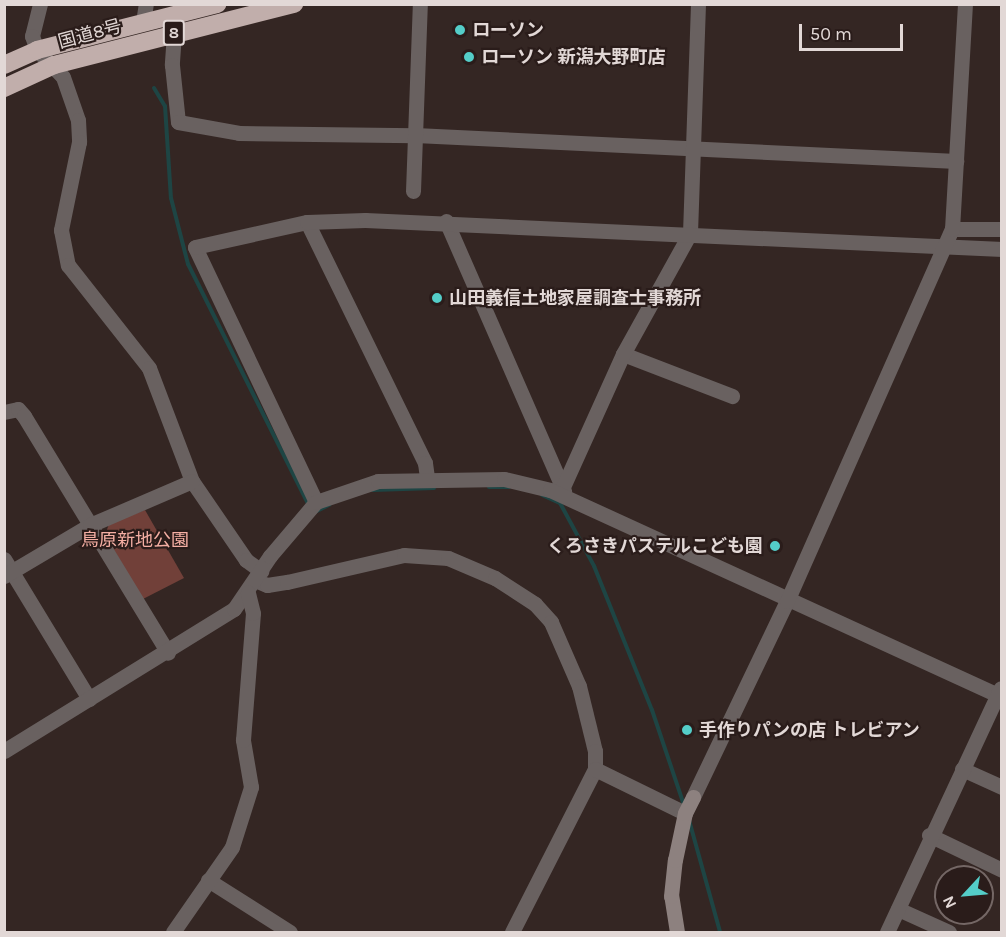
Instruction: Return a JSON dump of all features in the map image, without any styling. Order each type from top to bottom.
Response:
[{"type":"highway","name":"国道8号","points":[[4,65],[37,50],[145,13],[217,4]]},
{"type":"highway","name":"国道8号","points":[[4,88],[54,65],[294,4]]},
{"type":"street","points":[[40,4],[33,21],[37,50],[54,65],[78,120],[79,142],[61,230],[68,265],[149,368],[192,481],[246,560],[255,581],[243,740],[251,787],[232,847],[172,933]]},
{"type":"street","points":[[413,191],[420,4]]},
{"type":"street","points":[[564,492],[622,354],[690,233],[698,4]]},
{"type":"street","points":[[677,933],[671,896],[685,813],[787,601],[946,247],[952,229],[965,4]]},
{"type":"street","points":[[174,33],[172,64],[178,122],[239,133],[415,135],[956,161]]},
{"type":"street","points":[[446,221],[564,492]]},
{"type":"street","points":[[316,502],[195,247],[307,222],[446,221],[1002,249]]},
{"type":"street","points":[[307,222],[425,463],[427,478]]},
{"type":"street","points":[[952,229],[1002,229]]},
{"type":"street","points":[[622,354],[732,396]]},
{"type":"street","points":[[4,412],[18,409],[24,416],[168,653]]},
{"type":"street","points":[[6,744],[168,653],[234,609],[316,502],[362,484],[427,478],[504,480],[564,492],[787,601],[1000,693],[929,835],[887,933]]},
{"type":"street","points":[[89,699],[7,569],[90,525],[192,481]]},
{"type":"street","points":[[255,581],[267,585],[288,582],[404,555],[448,558],[495,578],[535,604],[555,630],[579,686],[595,751],[595,769],[512,933]]},
{"type":"street","points":[[595,769],[685,813]]},
{"type":"street","points":[[962,769],[1002,787]]},
{"type":"street","points":[[929,835],[1002,870]]},
{"type":"street","points":[[208,880],[287,932]]},
{"type":"street","points":[[898,909],[949,933]]},
{"type":"green space","name":"鳥原新地公園","points":[[145,510],[184,578],[143,599],[105,535],[109,524]]},
{"type":"waterway","points":[[154,88],[165,106],[171,198],[188,264],[308,504]]},
{"type":"waterway","points":[[489,487],[509,487]]},
{"type":"waterway","points":[[373,490],[434,488]]},
{"type":"waterway","points":[[542,495],[560,503],[594,566],[652,710],[684,805]]},
{"type":"waterway","points":[[315,512],[329,505]]},
{"type":"waterway","points":[[689,820],[720,932]]},
{"type":"place","name":"ローソン","points":[[460,30]]},
{"type":"place","name":"ローソン 新潟大野町店","points":[[469,57]]},
{"type":"place","name":"山田義信土地家屋調査士事務所","points":[[437,298]]},
{"type":"place","name":"くろさきパステルこども園","points":[[775,546]]},
{"type":"place","name":"手作りパンの店 トレビアン","points":[[687,730]]}]
